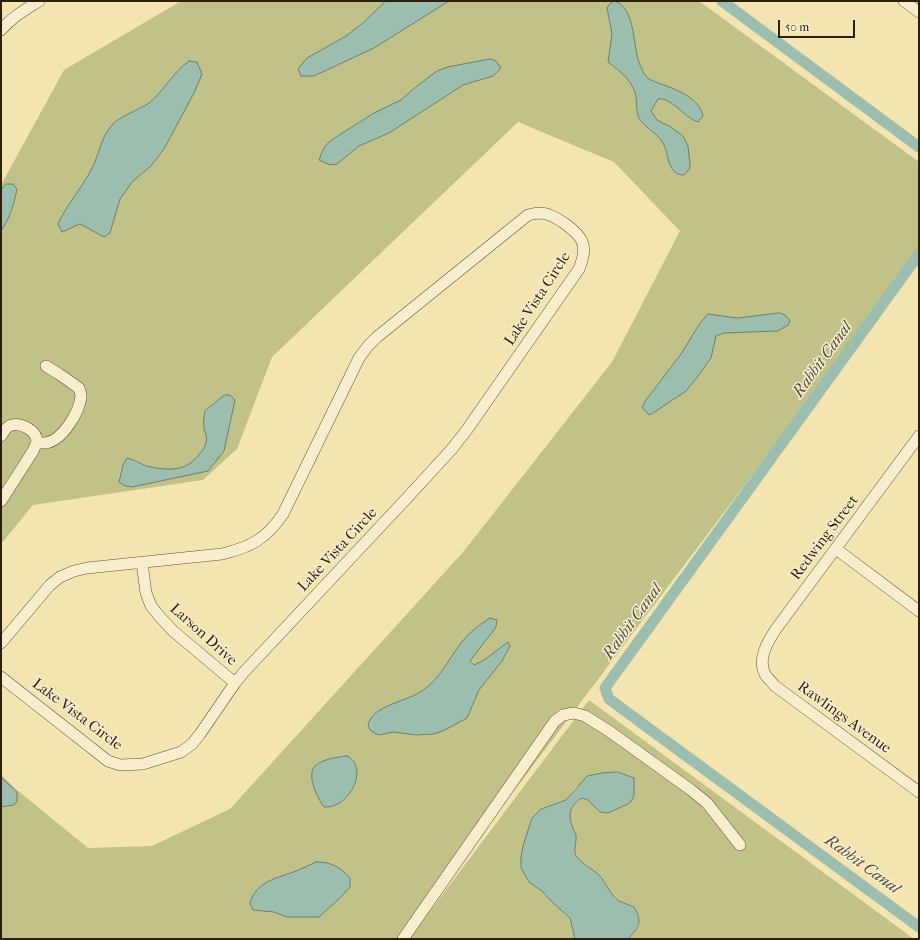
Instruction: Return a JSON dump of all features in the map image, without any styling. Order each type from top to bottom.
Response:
[{"type":"street","points":[[1,30],[20,12],[39,1]]},
{"type":"street","points":[[904,1],[919,12]]},
{"type":"street","name":"Lake Vista Circle","points":[[1,643],[42,594],[60,577],[74,571],[88,568],[222,554],[240,550],[253,544],[275,525],[283,514],[359,358],[368,346],[383,332],[528,215],[540,213],[552,216],[575,232],[583,244],[584,256],[579,269],[466,431],[451,450],[235,683],[192,744],[181,752],[143,764],[131,766],[120,765],[108,761],[1,677]]},
{"type":"street","points":[[37,443],[47,443],[56,438],[66,429],[76,415],[81,396],[79,388],[46,366]]},
{"type":"street","points":[[1,436],[10,426],[18,425],[27,427],[36,437],[37,443],[1,501]]},
{"type":"street","name":"Redwing Street","points":[[761,661],[769,639],[919,436]]},
{"type":"street","points":[[836,549],[919,611]]},
{"type":"street","name":"Larson Drive","points":[[142,563],[146,593],[151,606],[173,631],[235,683]]},
{"type":"street","name":"Rawlings Avenue","points":[[761,661],[765,673],[775,686],[919,792]]},
{"type":"street","points":[[403,939],[555,720],[563,715],[574,713],[585,716],[609,731],[691,790],[707,803],[740,845]]},
{"type":"green space","points":[[181,1],[699,1],[919,162],[919,254],[402,939],[1,939],[1,775],[17,790],[88,848],[152,846],[230,809],[464,551],[612,362],[680,231],[614,162],[518,122],[272,357],[237,449],[203,480],[33,505],[1,544],[1,185],[64,70]]},
{"type":"green space","points":[[589,700],[914,939],[628,939],[639,926],[634,907],[619,901],[598,874],[576,856],[576,835],[570,817],[571,809],[575,803],[582,798],[588,800],[600,812],[608,813],[630,803],[634,796],[634,778],[618,772],[576,787],[566,800],[541,809],[529,882],[543,892],[570,918],[575,939],[409,939]]},
{"type":"shaded area","points":[[386,1],[449,1],[374,48],[314,76],[301,76],[298,69],[307,58],[346,36],[363,23]]},
{"type":"shaded area","points":[[614,1],[622,5],[631,20],[636,52],[643,72],[646,76],[650,80],[686,95],[697,104],[701,110],[703,116],[698,122],[693,120],[673,104],[663,99],[658,99],[651,111],[657,120],[671,127],[683,136],[688,146],[690,164],[690,168],[684,175],[675,172],[672,169],[662,141],[639,118],[637,113],[635,92],[632,86],[622,73],[608,62],[612,34],[607,8]]},
{"type":"shaded area","points":[[491,59],[496,61],[501,68],[493,76],[463,85],[389,133],[359,146],[337,164],[330,165],[319,160],[326,145],[333,139],[374,113],[401,100],[437,71],[448,67]]},
{"type":"shaded area","points":[[189,61],[197,62],[202,74],[194,93],[164,149],[151,166],[133,181],[120,199],[110,233],[104,237],[80,224],[62,232],[58,224],[90,172],[108,130],[119,119],[149,103],[183,65]]},
{"type":"shaded area","points":[[6,184],[13,184],[17,189],[11,211],[1,231],[1,190]]},
{"type":"shaded area","points":[[780,313],[785,315],[790,321],[788,325],[778,331],[724,333],[716,336],[711,358],[686,391],[649,415],[642,407],[681,354],[700,323],[708,314],[737,318]]},
{"type":"shaded area","points":[[225,395],[230,395],[235,400],[224,451],[208,471],[132,487],[125,486],[119,482],[123,465],[127,458],[147,466],[166,469],[184,467],[194,460],[200,454],[205,445],[205,411]]},
{"type":"shaded area","points":[[490,618],[497,620],[496,627],[470,661],[474,665],[484,660],[508,642],[510,646],[502,661],[479,690],[467,718],[434,734],[416,735],[393,732],[380,735],[370,730],[368,725],[371,718],[376,713],[389,705],[413,696],[431,684],[467,636]]},
{"type":"shaded area","points":[[347,756],[354,761],[357,768],[357,777],[354,786],[342,801],[333,806],[324,807],[314,788],[312,771],[317,764],[325,760]]},
{"type":"shaded area","points":[[618,772],[634,778],[634,796],[630,803],[608,813],[600,812],[588,800],[582,798],[571,810],[570,817],[576,835],[576,856],[598,874],[619,901],[634,907],[639,921],[637,928],[628,939],[575,939],[570,918],[543,892],[529,882],[521,868],[523,846],[532,818],[541,809],[566,800],[587,776]]},
{"type":"shaded area","points":[[1,777],[17,792],[17,801],[14,805],[1,807]]},
{"type":"shaded area","points":[[316,862],[331,864],[343,871],[350,878],[350,887],[319,917],[287,917],[274,912],[253,910],[250,903],[257,890],[262,885],[275,878]]},
{"type":"waterway","name":"Rabbit Canal","points":[[722,1],[919,147]]},
{"type":"waterway","name":"Rabbit Canal","points":[[919,254],[605,688],[609,699],[919,927]]}]
